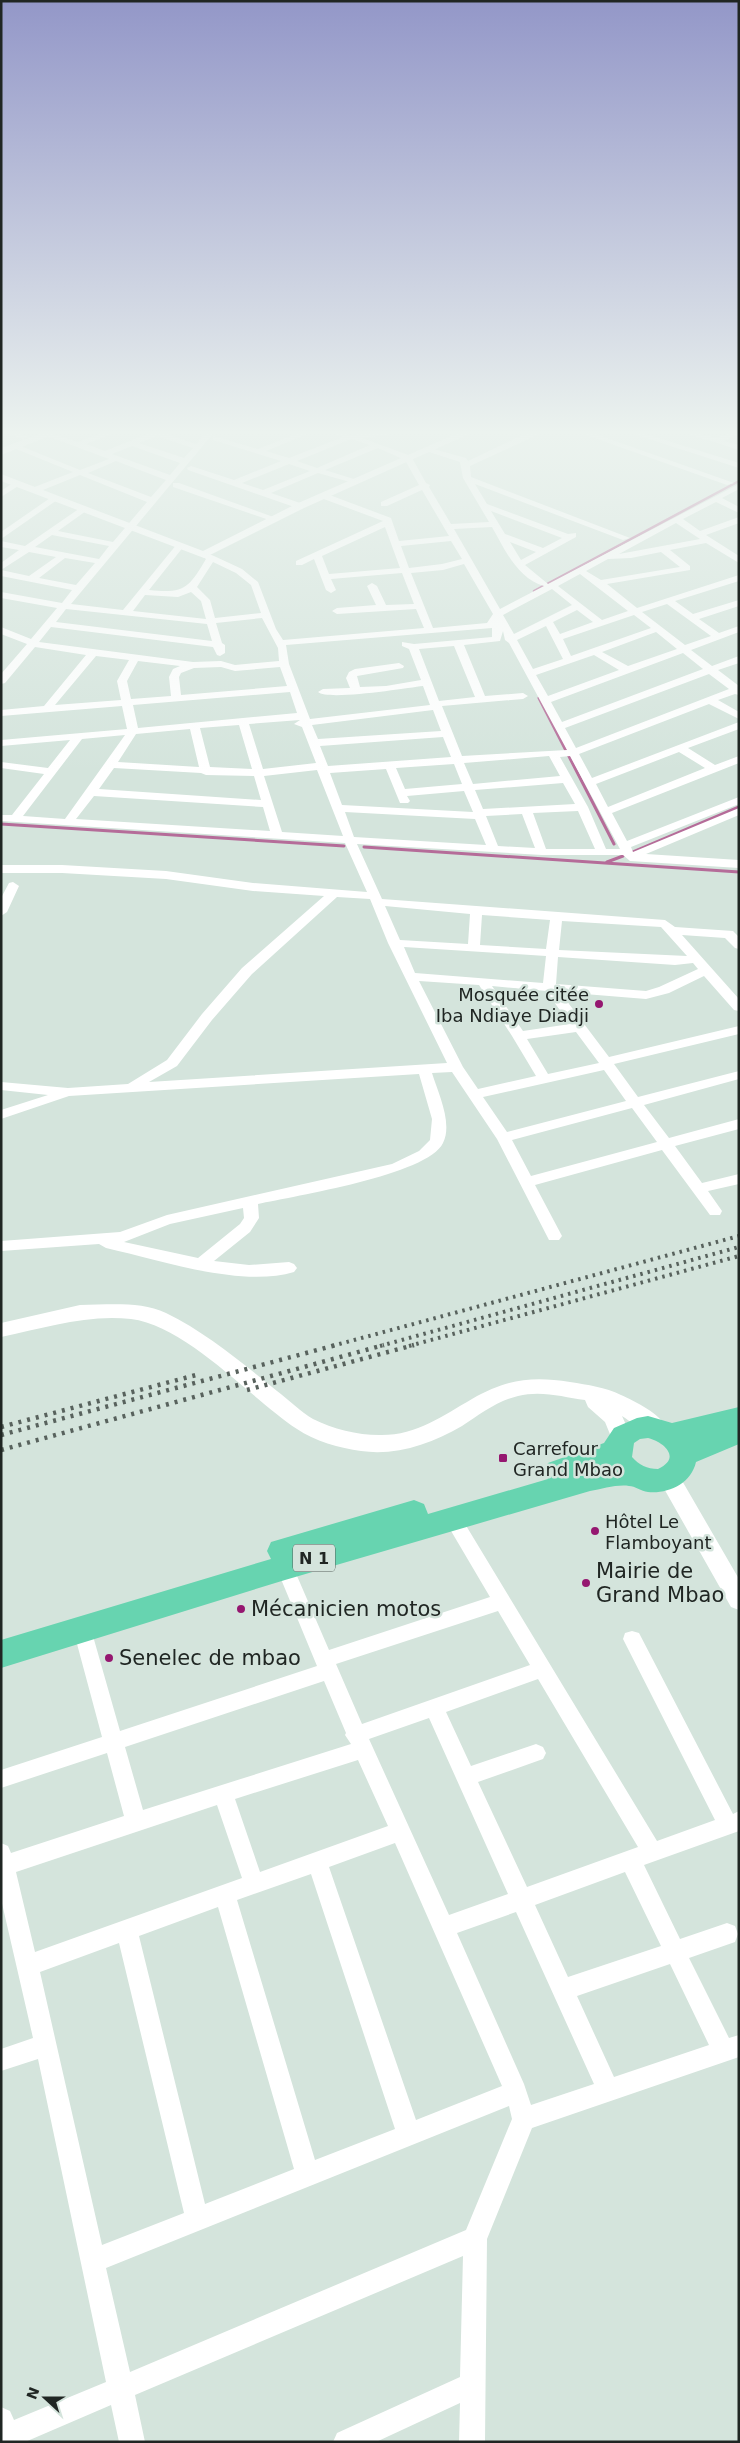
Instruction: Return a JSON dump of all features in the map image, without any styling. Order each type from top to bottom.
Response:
[{"type":"highway","name":"N 1","points":[[623,1454],[646,1480],[670,1449],[739,1418]]},
{"type":"highway","name":"N 1","points":[[1,1654],[285,1567],[590,1479],[623,1454],[636,1429],[670,1449],[739,1432]]},
{"type":"highway","name":"N 1","points":[[1,1637],[323,1537],[584,1463],[623,1454]]},
{"type":"street","points":[[1,544],[102,562]]},
{"type":"street","points":[[4,566],[34,544]]},
{"type":"street","points":[[1,681],[117,544]]},
{"type":"street","points":[[175,544],[239,571],[255,584],[271,629],[283,648],[284,664],[294,689],[303,721],[394,943],[456,1067],[504,1138],[554,1236]]},
{"type":"street","points":[[143,592],[173,596],[193,588],[207,557],[230,544]]},
{"type":"street","points":[[299,563],[343,544]]},
{"type":"street","points":[[395,544],[404,571],[429,630]]},
{"type":"street","points":[[458,544],[495,615],[530,674],[558,727],[567,779],[602,852]]},
{"type":"street","points":[[506,544],[519,565],[600,623]]},
{"type":"street","points":[[525,544],[543,551]]},
{"type":"street","points":[[519,565],[555,544]]},
{"type":"street","points":[[280,643],[490,626],[495,615],[548,584],[611,551],[619,544]]},
{"type":"street","points":[[548,584],[579,570],[623,544]]},
{"type":"street","points":[[611,551],[624,557],[680,544]]},
{"type":"street","points":[[714,544],[739,560]]},
{"type":"street","points":[[723,550],[739,544]]},
{"type":"street","points":[[126,613],[180,546]]},
{"type":"street","points":[[599,583],[686,568],[663,549]]},
{"type":"street","points":[[31,579],[64,555]]},
{"type":"street","points":[[317,555],[331,590]]},
{"type":"street","points":[[326,577],[443,567],[467,560]]},
{"type":"street","points":[[4,566],[43,571]]},
{"type":"street","points":[[579,570],[599,583],[738,691]]},
{"type":"street","points":[[1,574],[80,589]]},
{"type":"street","points":[[557,638],[739,578]]},
{"type":"street","points":[[372,586],[382,607]]},
{"type":"street","points":[[193,588],[205,600],[220,646],[221,664]]},
{"type":"street","points":[[4,598],[212,622],[267,616]]},
{"type":"street","points":[[669,601],[694,617],[718,637]]},
{"type":"street","points":[[694,617],[739,603]]},
{"type":"street","points":[[337,611],[420,606]]},
{"type":"street","points":[[510,640],[577,606]]},
{"type":"street","points":[[398,632],[405,644],[413,647],[497,638],[498,629],[495,615]]},
{"type":"street","points":[[548,621],[569,661]]},
{"type":"street","points":[[49,624],[220,646]]},
{"type":"street","points":[[530,674],[658,629]]},
{"type":"street","points":[[544,701],[739,629]]},
{"type":"street","points":[[1,630],[40,646],[93,653],[193,665],[221,664],[236,668],[284,664]]},
{"type":"street","points":[[458,643],[481,700]]},
{"type":"street","points":[[413,647],[494,849]]},
{"type":"street","points":[[596,652],[627,670]]},
{"type":"street","points":[[47,709],[93,653]]},
{"type":"street","points":[[69,821],[111,765],[133,731],[122,682],[124,674],[135,658]]},
{"type":"street","points":[[1,660],[15,665]]},
{"type":"street","points":[[558,727],[739,660]]},
{"type":"street","points":[[176,699],[174,677],[177,671],[193,665]]},
{"type":"street","points":[[357,691],[351,678],[353,674],[359,671],[399,666]]},
{"type":"street","points":[[323,692],[386,689],[426,682]]},
{"type":"street","points":[[1,713],[294,689]]},
{"type":"street","points":[[111,765],[206,772],[258,772],[390,766],[564,754],[738,691]]},
{"type":"street","points":[[1,743],[243,722],[303,721],[524,696]]},
{"type":"street","points":[[710,700],[739,716]]},
{"type":"street","points":[[243,722],[277,836]]},
{"type":"street","points":[[589,783],[739,725]]},
{"type":"street","points":[[194,726],[206,772]]},
{"type":"street","points":[[313,743],[447,734]]},
{"type":"street","points":[[16,818],[78,736]]},
{"type":"street","points":[[2,765],[22,741]]},
{"type":"street","points":[[680,748],[714,769]]},
{"type":"street","points":[[564,754],[589,783],[627,851]]},
{"type":"street","points":[[605,812],[739,759]]},
{"type":"street","points":[[2,765],[51,772]]},
{"type":"street","points":[[390,766],[409,812]]},
{"type":"street","points":[[400,793],[567,779]]},
{"type":"street","points":[[91,792],[267,804]]},
{"type":"street","points":[[338,808],[479,814],[582,807]]},
{"type":"street","points":[[627,851],[738,809]]},
{"type":"street","points":[[526,810],[542,852]]},
{"type":"street","points":[[1,818],[542,852],[627,851],[735,862]]},
{"type":"street","points":[[1,869],[62,869],[166,875],[253,887],[335,892],[476,911],[556,918],[658,922],[665,924],[673,931],[705,971],[739,1007]]},
{"type":"street","points":[[1,912],[13,886]]},
{"type":"street","points":[[130,1088],[167,1068],[247,971],[291,934],[335,892]]},
{"type":"street","points":[[474,947],[476,911]]},
{"type":"street","points":[[556,918],[549,986],[666,1143],[714,1211]]},
{"type":"street","points":[[673,931],[729,934],[739,945]]},
{"type":"street","points":[[394,943],[553,952],[675,962],[696,959]]},
{"type":"street","points":[[410,976],[646,995],[664,990],[705,971]]},
{"type":"street","points":[[482,981],[520,1036],[544,1079]]},
{"type":"street","points":[[520,1036],[579,1027]]},
{"type":"street","points":[[474,1094],[607,1064],[739,1030]]},
{"type":"street","points":[[1,1086],[68,1092],[456,1067]]},
{"type":"street","points":[[164,1085],[167,1068]]},
{"type":"street","points":[[1,1246],[121,1238],[167,1220],[396,1168],[424,1154],[437,1142],[438,1119],[424,1069]]},
{"type":"street","points":[[504,1138],[739,1075]]},
{"type":"street","points":[[1,1115],[40,1104],[68,1092]]},
{"type":"street","points":[[528,1182],[739,1124]]},
{"type":"street","points":[[697,1189],[739,1179]]},
{"type":"street","points":[[200,1264],[245,1228],[252,1218],[250,1201]]},
{"type":"street","points":[[95,1240],[200,1264],[249,1271],[288,1268]]},
{"type":"street","points":[[1,1330],[80,1312],[131,1312],[158,1318],[202,1343],[305,1424],[324,1434],[351,1442],[376,1444],[423,1436],[452,1422],[493,1396],[516,1389],[545,1386],[593,1393],[610,1399],[631,1410],[670,1449],[739,1600]]},
{"type":"street","points":[[576,1391],[609,1410],[616,1419],[623,1454]]},
{"type":"street","points":[[453,1518],[652,1852]]},
{"type":"street","points":[[285,1567],[359,1742],[399,1832],[445,1927],[516,2092],[524,2119],[475,2239],[472,2442]]},
{"type":"street","points":[[1,1779],[112,1742],[503,1601]]},
{"type":"street","points":[[82,1629],[112,1742],[136,1822]]},
{"type":"street","points":[[445,1927],[733,1823],[632,1639]]},
{"type":"street","points":[[132,2442],[46,2045],[3,1859],[136,1822],[223,1793],[359,1742],[434,1707],[543,1669]]},
{"type":"street","points":[[434,1707],[608,2090]]},
{"type":"street","points":[[466,1777],[536,1753]]},
{"type":"street","points":[[223,1793],[254,1884]]},
{"type":"street","points":[[27,1966],[399,1832]]},
{"type":"street","points":[[524,2119],[731,2049],[675,1952],[630,1860]]},
{"type":"street","points":[[317,1861],[408,2135]]},
{"type":"street","points":[[225,1894],[308,2175]]},
{"type":"street","points":[[127,1930],[197,2219]]},
{"type":"street","points":[[562,1990],[727,1934]]},
{"type":"street","points":[[1,2060],[46,2045]]},
{"type":"street","points":[[92,2261],[516,2092]]},
{"type":"street","points":[[2,2432],[121,2388],[475,2239]]},
{"type":"street","points":[[346,2442],[473,2384]]},
{"type":"waterway","points":[[534,591],[622,544]]},
{"type":"waterway","points":[[539,698],[614,844]]},
{"type":"waterway","points":[[633,852],[739,807]]},
{"type":"waterway","points":[[1,824],[344,846]]},
{"type":"waterway","points":[[364,847],[739,872]]},
{"type":"waterway","points":[[607,862],[623,856]]},
{"type":"railway","points":[[332,1346],[739,1236]]},
{"type":"railway","points":[[380,1346],[739,1247]]},
{"type":"railway","points":[[409,1346],[739,1256]]},
{"type":"railway","points":[[1,1435],[336,1345]]},
{"type":"railway","points":[[1,1450],[384,1345]]},
{"type":"railway","points":[[247,1390],[414,1345]]},
{"type":"railway","points":[[1,1427],[196,1375]]},
{"type":"place","name":"Mosquée citée Iba Ndiaye Diadji","points":[[599,1004]]},
{"type":"place","name":"Carrefour Grand Mbao","points":[[503,1458]]},
{"type":"place","name":"Hôtel Le Flamboyant","points":[[595,1531]]},
{"type":"place","name":"Mairie de Grand Mbao","points":[[586,1583]]},
{"type":"place","name":"Mécanicien motos","points":[[241,1609]]},
{"type":"place","name":"Senelec de mbao","points":[[109,1658]]}]
